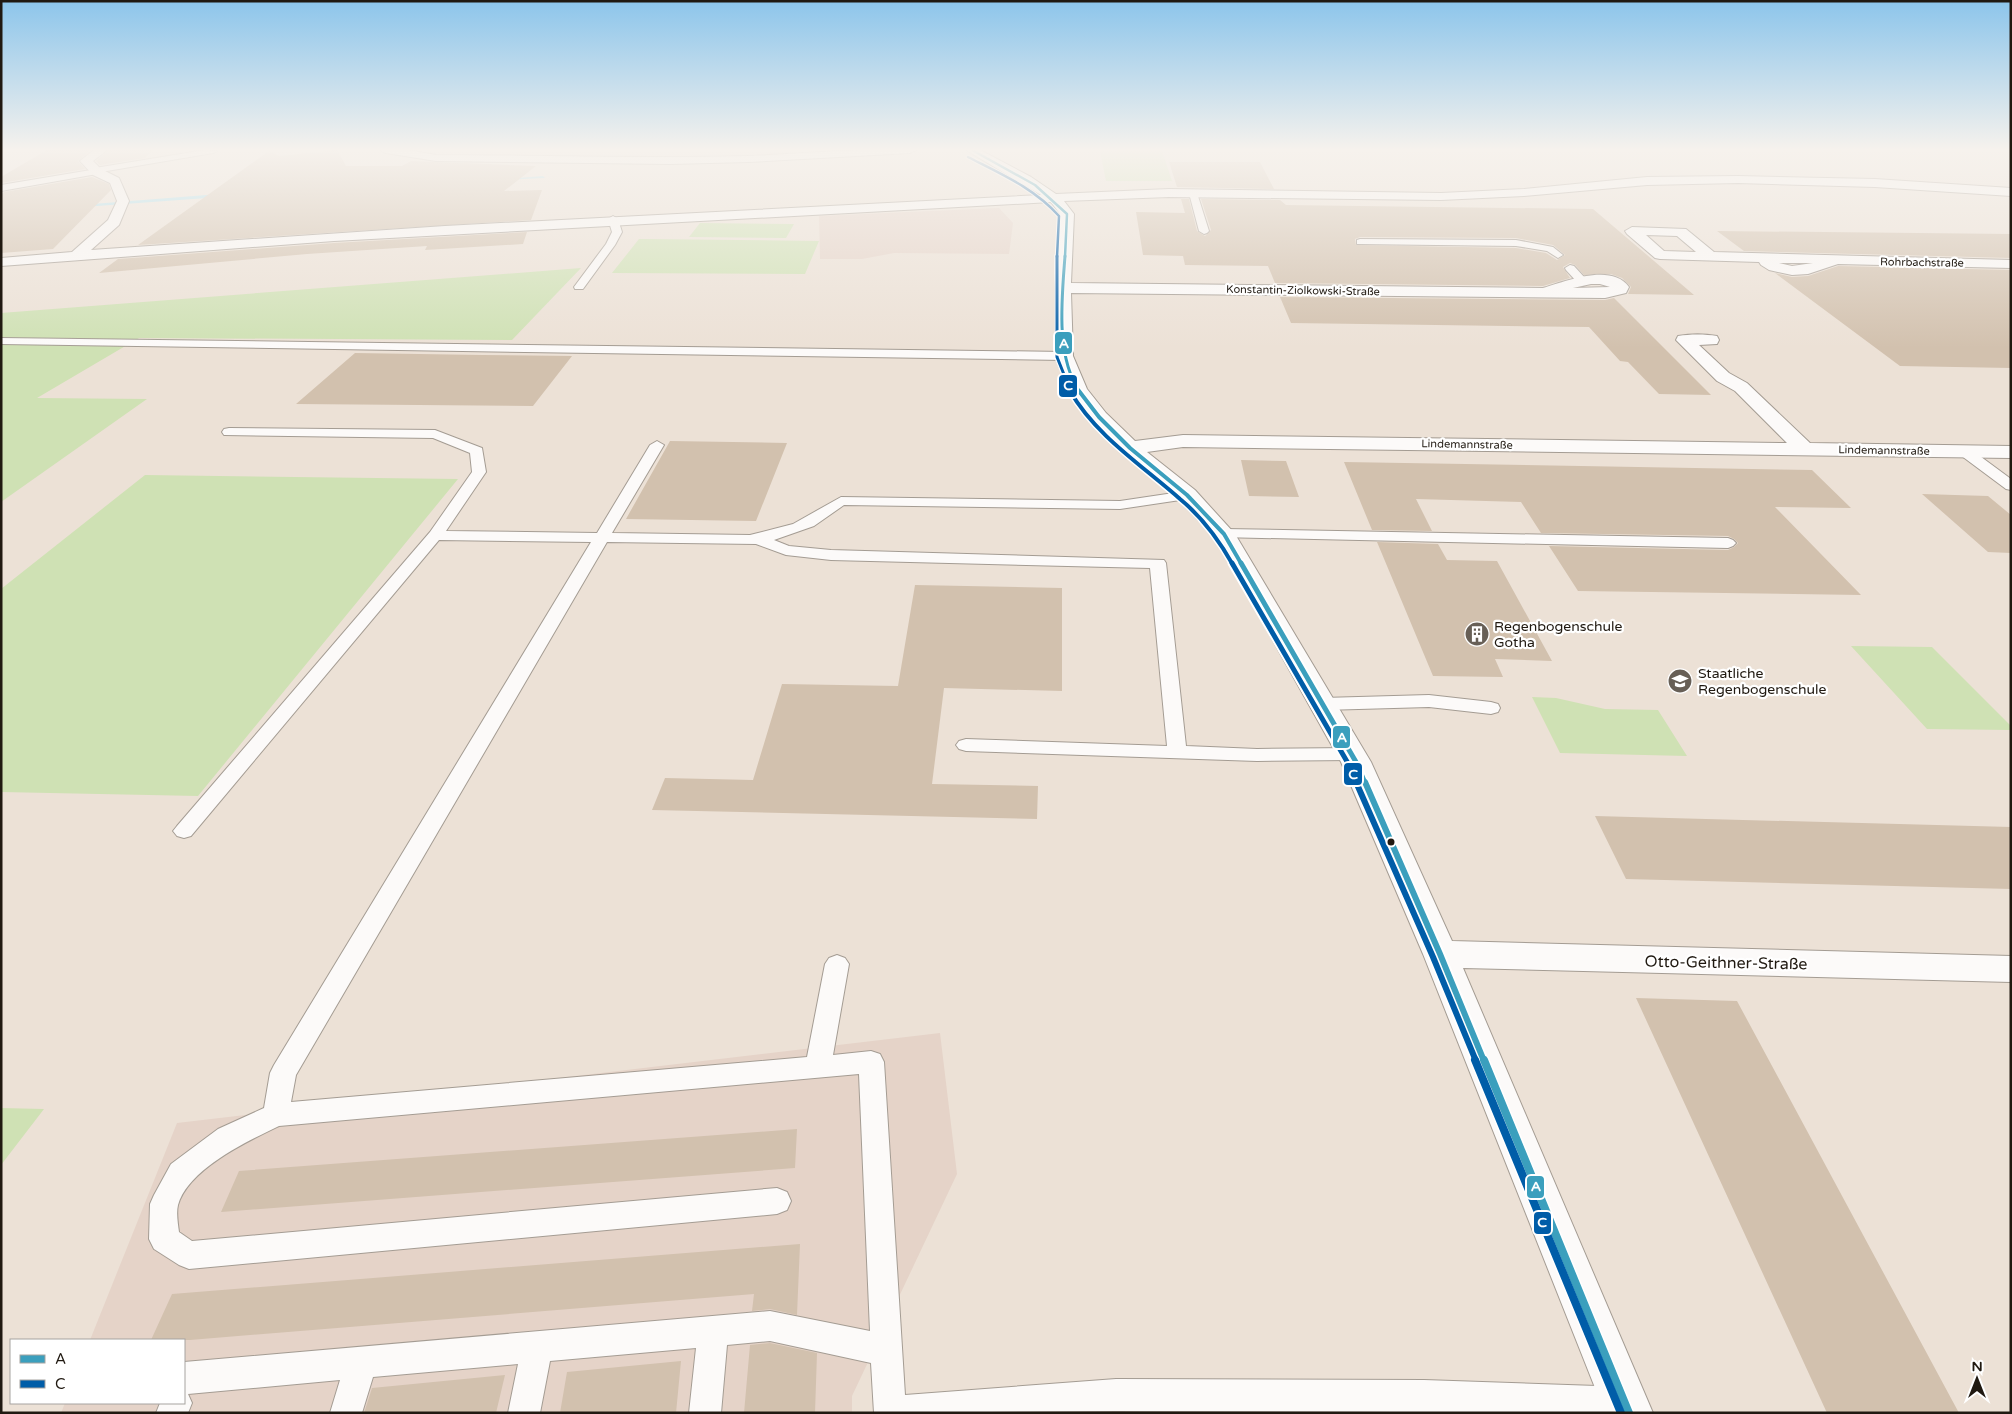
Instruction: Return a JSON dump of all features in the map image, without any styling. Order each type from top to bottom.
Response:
[{"type":"street","points":[[77,255],[114,222],[117,216]]},
{"type":"street","points":[[1,262],[400,231],[688,216]]},
{"type":"street","points":[[1067,216],[1063,288],[1064,356],[1078,390],[1099,417],[1130,448],[1187,495],[1224,534],[1352,754],[1440,954],[1627,1408]]},
{"type":"street","name":"Rohrbachstraße","points":[[1710,256],[1681,232],[1632,231],[1660,255],[2011,264]]},
{"type":"street","name":"Konstantin-Ziolkowski-Straße","points":[[1063,288],[1543,293],[1605,293],[1621,290],[1621,287],[1608,282],[1581,280],[1543,293]]},
{"type":"street","points":[[1711,340],[1684,340],[1723,377],[1741,387],[1804,449]]},
{"type":"street","name":"Lindemannstraße","points":[[1130,448],[1183,441],[2011,452]]},
{"type":"street","name":"Otto-Geithner-Straße","points":[[1440,954],[2011,968]]},
{"type":"lane","points":[[1200,216],[1204,231]]},
{"type":"lane","points":[[579,287],[610,245],[617,232],[613,219]]},
{"type":"lane","points":[[1360,242],[1516,244],[1550,249],[1558,255]]},
{"type":"lane","points":[[1570,268],[1581,280]]},
{"type":"lane","points":[[1,341],[1064,356]]},
{"type":"lane","points":[[184,831],[435,536],[479,472],[477,451],[435,434],[229,432]]},
{"type":"lane","points":[[276,1115],[283,1073],[657,445]]},
{"type":"lane","points":[[1964,451],[2011,486]]},
{"type":"lane","points":[[435,536],[756,538],[785,533],[817,520],[841,501],[1120,505],[1187,495]]},
{"type":"lane","points":[[1224,534],[1728,543]]},
{"type":"lane","points":[[756,538],[786,550],[832,556],[1158,562],[1177,752]]},
{"type":"lane","points":[[1323,704],[1430,702],[1491,708]]},
{"type":"lane","points":[[966,745],[1257,754],[1352,754]]},
{"type":"lane","points":[[818,1067],[837,964]]},
{"type":"lane","points":[[777,1201],[189,1255],[164,1239],[164,1204],[180,1173],[228,1136],[276,1115],[871,1062],[890,1412],[1116,1395],[1424,1396],[1627,1408]]},
{"type":"lane","points":[[185,1385],[362,1362],[770,1326],[886,1350]]},
{"type":"lane","points":[[706,1413],[713,1332]]},
{"type":"lane","points":[[524,1413],[537,1347]]},
{"type":"lane","points":[[346,1413],[362,1362]]},
{"type":"shaded area","points":[[819,216],[1006,216],[1013,223],[1009,254],[894,253],[862,259],[820,259]]},
{"type":"shaded area","points":[[940,1033],[957,1174],[852,1396],[852,1413],[61,1413],[65,1404],[185,1404],[185,1339],[90,1339],[177,1123]]},
{"type":"green space","points":[[700,223],[794,224],[786,238],[689,237]]},
{"type":"green space","points":[[639,239],[819,241],[805,274],[612,273]]},
{"type":"green space","points":[[581,268],[512,340],[139,338],[37,398],[147,399],[1,502],[1,313]]},
{"type":"green space","points":[[145,475],[458,479],[198,796],[1,792],[1,589]]},
{"type":"green space","points":[[1851,646],[1932,647],[2011,726],[2011,730],[1927,729]]},
{"type":"green space","points":[[1532,697],[1556,698],[1605,709],[1658,710],[1687,756],[1560,753]]},
{"type":"green space","points":[[1,1108],[44,1109],[1,1165]]},
{"type":"building","points":[[1,216],[85,216],[53,249],[1,253]]},
{"type":"building","points":[[178,216],[532,216],[531,220],[138,245]]},
{"type":"building","points":[[1137,216],[1193,216],[1197,231],[1205,236],[1211,230],[1206,216],[1601,216],[1694,295],[1628,294],[1631,287],[1622,278],[1611,274],[1584,275],[1575,265],[1570,263],[1563,267],[1570,278],[1543,286],[1275,283],[1268,266],[1185,265],[1183,256],[1143,255]],"holes":[[[1360,237],[1516,238],[1553,245],[1565,255],[1557,260],[1546,253],[1516,248],[1356,245],[1355,239]]]},
{"type":"building","points":[[1717,231],[2011,234],[2011,258],[1744,251]]},
{"type":"building","points":[[527,232],[523,244],[425,250],[427,246],[307,254],[99,273],[118,259],[334,243]]},
{"type":"building","points":[[1838,266],[2011,270],[2011,368],[1900,366],[1775,273],[1792,277],[1808,276]]},
{"type":"building","points":[[1280,297],[1605,300],[1614,298],[1711,395],[1659,394],[1628,362],[1620,361],[1589,327],[1291,323]]},
{"type":"building","points":[[355,353],[572,356],[533,406],[296,404]]},
{"type":"building","points":[[670,441],[787,443],[756,521],[626,519]]},
{"type":"building","points":[[1241,460],[1286,461],[1299,497],[1249,496]]},
{"type":"building","points":[[1344,462],[1812,470],[1851,508],[1775,507],[1861,595],[1578,591],[1549,546],[1728,550],[1738,543],[1728,536],[1541,533],[1521,502],[1416,499],[1432,531],[1372,530]]},
{"type":"building","points":[[1922,494],[1988,496],[2011,515],[2011,553],[1988,552]]},
{"type":"building","points":[[1377,542],[1438,544],[1447,560],[1497,561],[1552,661],[1495,659],[1503,677],[1433,676]]},
{"type":"building","points":[[915,585],[1062,588],[1062,691],[944,688],[932,784],[1038,786],[1037,819],[652,810],[665,778],[753,780],[782,684],[898,686]]},
{"type":"building","points":[[1595,816],[2011,827],[2011,889],[1626,879]]},
{"type":"building","points":[[1636,998],[1737,1001],[1959,1413],[1827,1413]]},
{"type":"building","points":[[797,1129],[795,1168],[221,1212],[239,1171]]},
{"type":"building","points":[[800,1244],[797,1315],[770,1309],[752,1311],[754,1294],[190,1340],[151,1339],[172,1294]]},
{"type":"building","points":[[770,1343],[817,1353],[815,1413],[744,1413],[750,1345]]},
{"type":"building","points":[[681,1361],[676,1413],[560,1413],[567,1372]]},
{"type":"building","points":[[505,1375],[496,1413],[364,1413],[372,1388]]},
{"type":"transit line","name":"C","points":[[1059,216],[1056,288],[1057,357],[1071,393],[1094,422],[1125,453],[1182,500],[1218,539],[1349,765],[1433,957],[1621,1413]]},
{"type":"transit line","name":"A","points":[[1067,216],[1063,288],[1064,356],[1078,390],[1099,417],[1130,448],[1187,495],[1224,534],[1356,762],[1440,954],[1629,1413]]},
{"type":"place","name":"Regenbogenschule Gotha","points":[[1477,634]]},
{"type":"place","name":"Staatliche Regenbogenschule","points":[[1680,681]]}]
